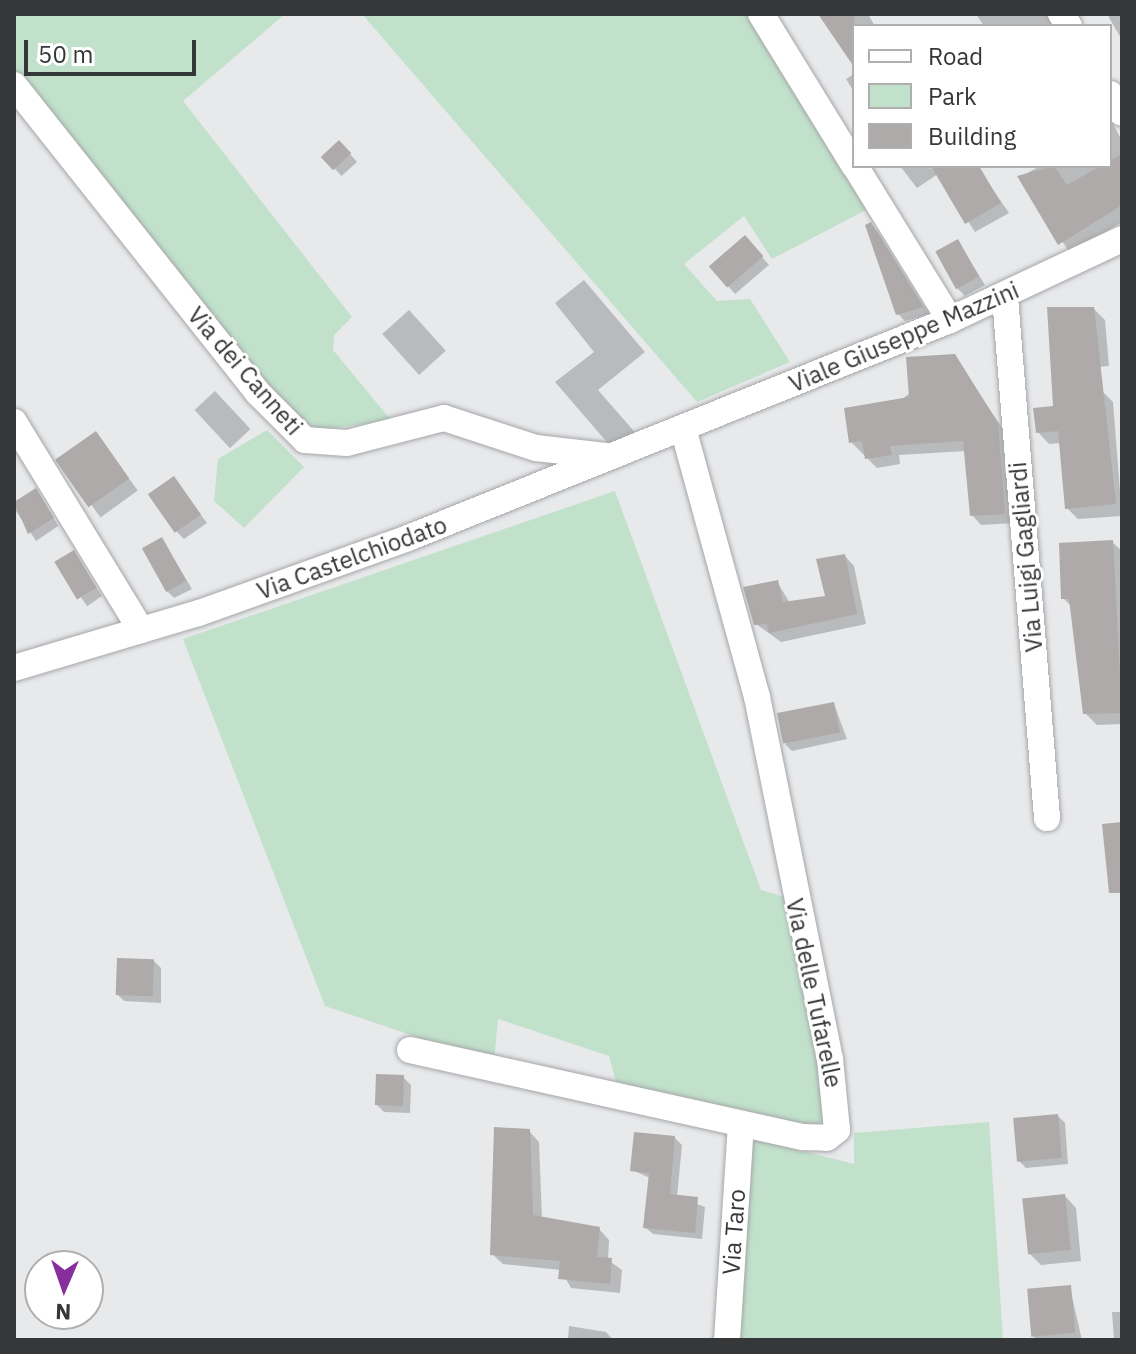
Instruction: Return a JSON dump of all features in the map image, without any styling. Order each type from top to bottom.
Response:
[{"type":"street","points":[[761,14],[852,163]]},
{"type":"street","name":"Via dei Canneti","points":[[14,85],[257,392],[305,440],[347,443],[444,418],[536,448],[618,456]]},
{"type":"street","points":[[855,168],[950,320]]},
{"type":"street","name":"Viale Giuseppe Mazzini","points":[[683,428],[1005,297],[1122,239]]},
{"type":"street","name":"Via Luigi Gagliardi","points":[[1005,297],[1047,818]]},
{"type":"street","points":[[14,422],[141,630]]},
{"type":"street","name":"Via Castelchiodato","points":[[14,668],[141,630],[618,456],[683,428]]},
{"type":"street","name":"Via delle Tufarelle","points":[[410,1050],[741,1125],[827,1138],[837,1130],[838,1114],[757,697],[683,428]]},
{"type":"street","name":"Via Taro","points":[[727,1340],[741,1125]]},
{"type":"green space","points":[[14,14],[285,14],[183,101],[352,317],[334,335],[333,350],[391,420],[321,430],[295,419],[14,72]]},
{"type":"green space","points":[[362,14],[750,14],[868,209],[772,259],[744,216],[684,264],[717,301],[750,299],[790,362],[697,402]]},
{"type":"green space","points":[[267,430],[304,467],[244,528],[214,501],[218,459]]},
{"type":"green space","points":[[615,491],[761,890],[784,897],[829,1111],[815,1129],[619,1093],[609,1056],[498,1019],[494,1063],[325,1006],[183,639]]},
{"type":"green space","points":[[989,1122],[1003,1340],[738,1340],[752,1138],[854,1164],[854,1133]]},
{"type":"building","points":[[818,14],[854,14],[852,64]]},
{"type":"building","points":[[339,140],[351,153],[333,170],[321,157]]},
{"type":"building","points":[[1122,154],[1122,205],[1058,245],[1017,176],[1055,168],[1067,185],[1097,168],[1112,168],[1112,160]]},
{"type":"building","points":[[932,168],[980,168],[1001,203],[965,224]]},
{"type":"building","points":[[871,222],[923,307],[896,315],[865,225]]},
{"type":"building","points":[[745,235],[763,256],[727,288],[709,266]]},
{"type":"building","points":[[958,239],[979,277],[956,289],[935,252]]},
{"type":"building","points":[[1047,307],[1094,307],[1116,504],[1065,509],[1058,431],[1036,433],[1033,408],[1053,406]]},
{"type":"building","points":[[955,354],[998,423],[1005,514],[970,516],[963,441],[890,446],[892,455],[865,459],[862,441],[849,443],[844,408],[909,397],[906,357]]},
{"type":"building","points":[[96,431],[129,479],[88,507],[55,460]]},
{"type":"building","points":[[174,476],[201,515],[175,533],[148,494]]},
{"type":"building","points":[[36,488],[54,518],[28,534],[14,502]]},
{"type":"building","points":[[162,537],[186,581],[166,592],[142,548]]},
{"type":"building","points":[[1113,540],[1122,713],[1083,714],[1069,599],[1061,599],[1059,543]]},
{"type":"building","points":[[74,550],[97,588],[77,600],[54,562]]},
{"type":"building","points":[[845,554],[857,614],[769,633],[767,624],[754,625],[743,587],[778,580],[783,602],[825,596],[816,559]]},
{"type":"building","points":[[834,702],[840,732],[783,743],[777,713]]},
{"type":"building","points":[[1122,822],[1122,893],[1109,893],[1102,824]]},
{"type":"building","points":[[117,958],[154,959],[153,996],[116,995]]},
{"type":"building","points":[[376,1074],[404,1075],[403,1106],[375,1105]]},
{"type":"building","points":[[1058,1114],[1062,1158],[1017,1162],[1013,1118]]},
{"type":"building","points":[[494,1127],[530,1129],[533,1215],[600,1227],[597,1257],[612,1258],[610,1284],[558,1279],[560,1261],[490,1255]]},
{"type":"building","points":[[634,1132],[675,1136],[670,1194],[698,1197],[695,1233],[643,1228],[649,1173],[630,1171]]},
{"type":"building","points":[[1065,1194],[1071,1250],[1028,1254],[1022,1198]]},
{"type":"building","points":[[1071,1285],[1075,1333],[1031,1337],[1027,1289]]}]
